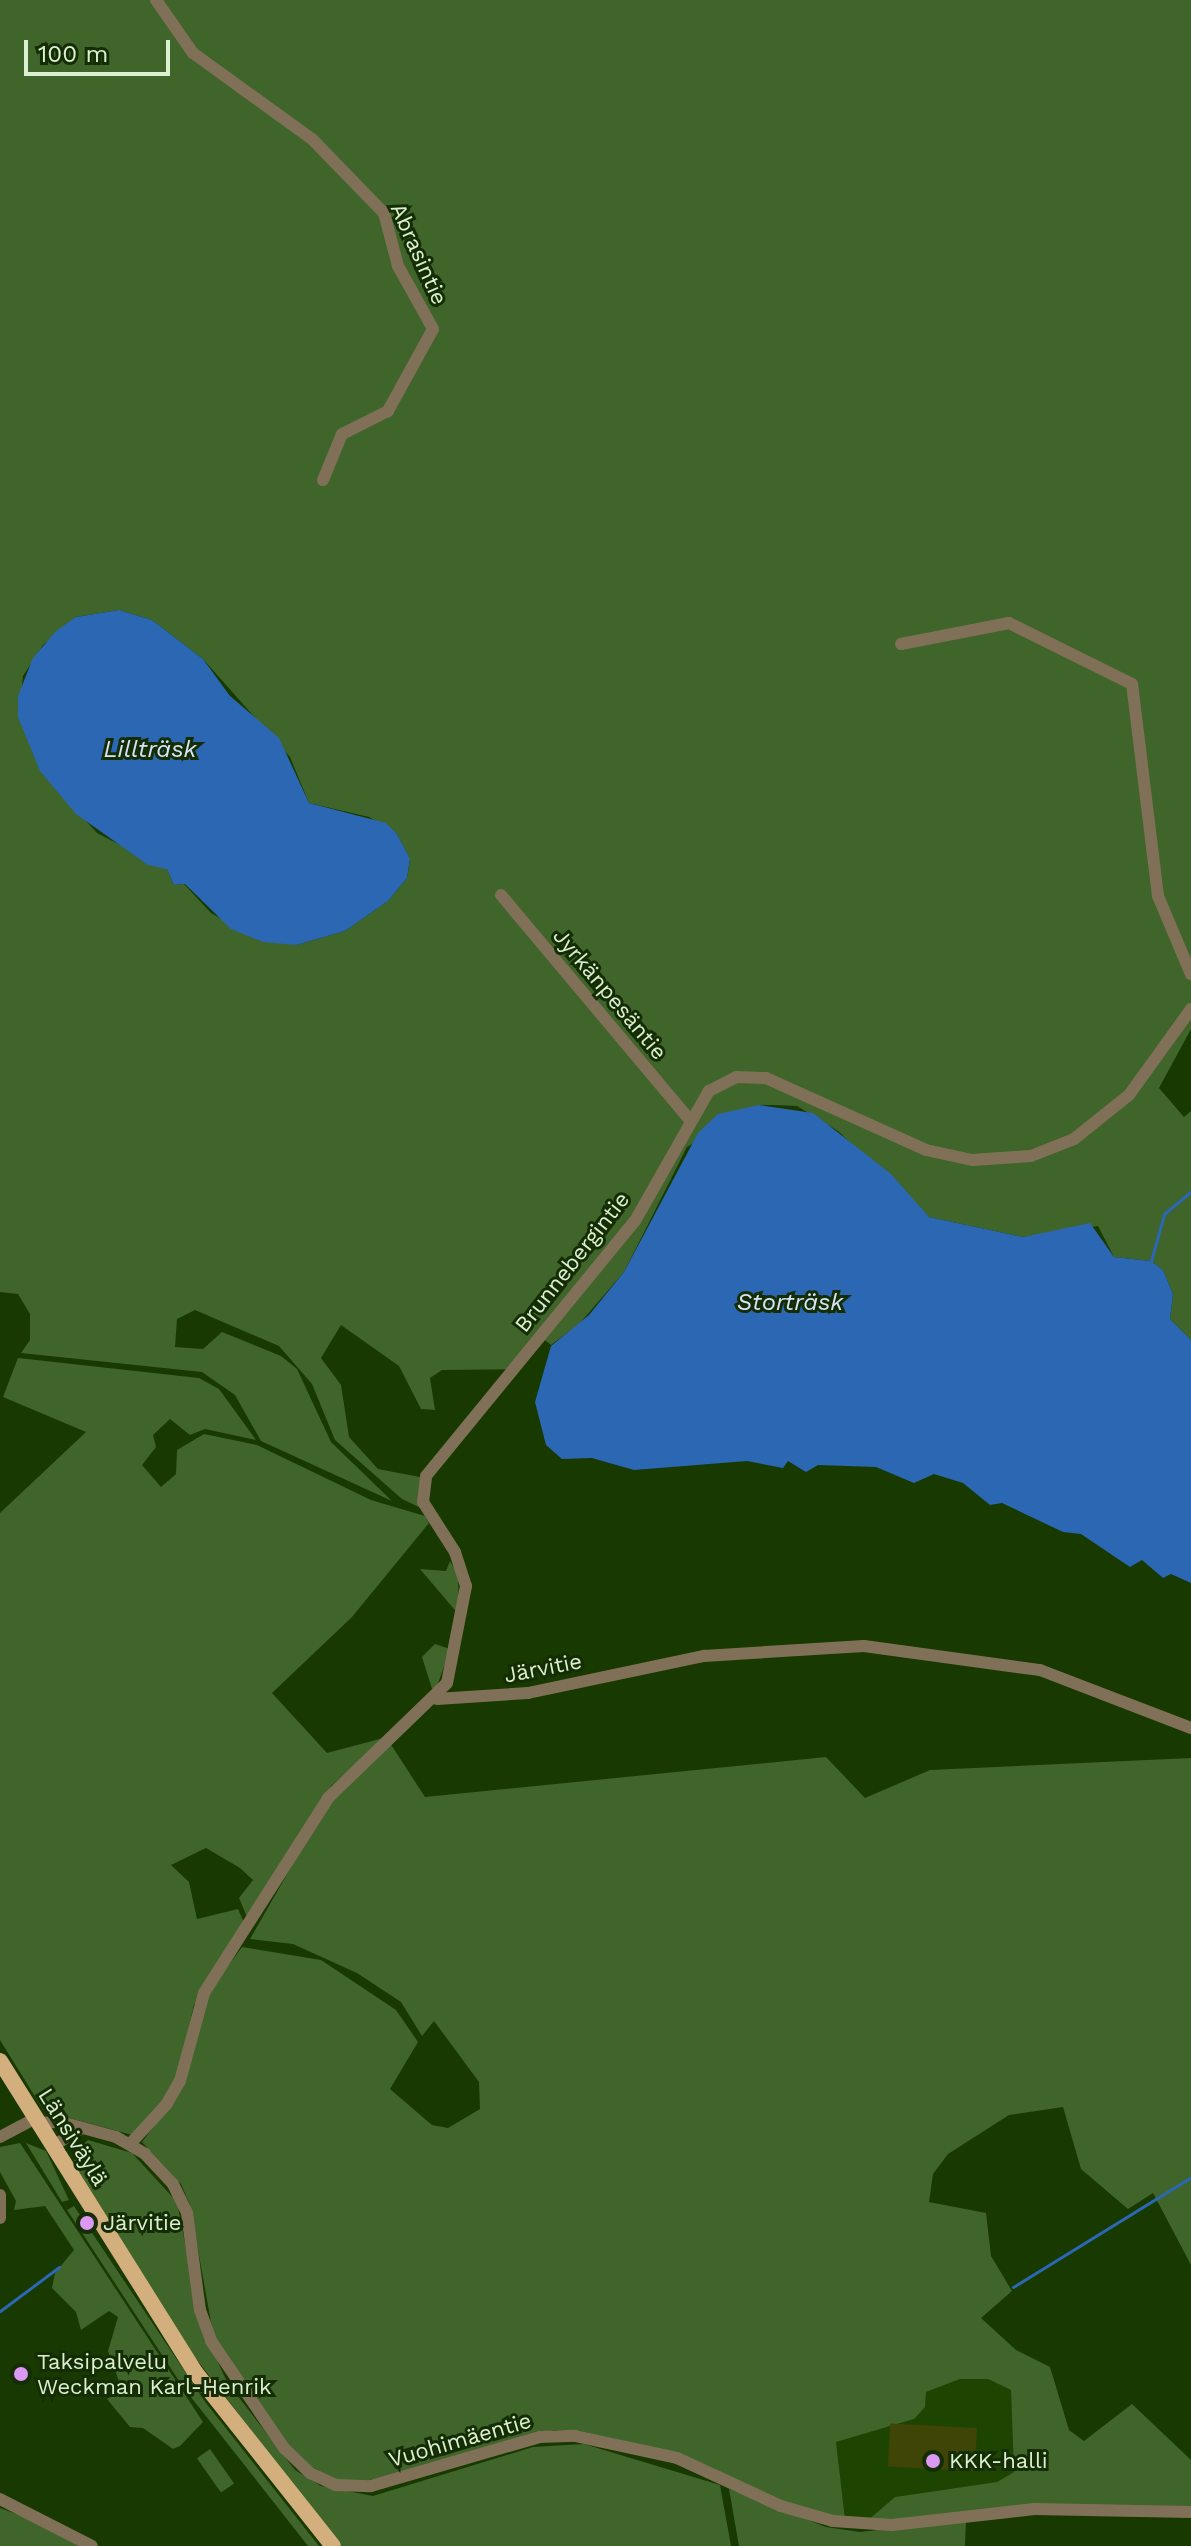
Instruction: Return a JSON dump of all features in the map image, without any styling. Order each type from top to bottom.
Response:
[{"type":"main road","name":"Länsiväylä","points":[[0,2061],[195,2372],[333,2546]]},
{"type":"street","name":"Abrasintie","points":[[156,0],[193,53],[312,139],[384,213],[398,266],[433,329],[388,411],[342,434],[323,480]]},
{"type":"street","points":[[901,644],[1009,623],[1132,684],[1158,896],[1191,974]]},
{"type":"street","name":"Jyrkänpesäntie","points":[[501,895],[689,1119]]},
{"type":"street","name":"Brunnebergintie","points":[[437,1699],[452,1668],[466,1586],[455,1552],[427,1513],[422,1482],[635,1221],[689,1119],[717,1085],[755,1076],[941,1155],[988,1160],[1046,1153],[1074,1139],[1143,1082],[1191,1009]]},
{"type":"street","name":"Järvitie","points":[[437,1699],[528,1693],[704,1656],[864,1646],[1040,1670],[1191,1728]]},
{"type":"street","points":[[130,2144],[166,2105],[180,2081],[204,1993],[328,1798],[351,1770],[437,1699]]},
{"type":"street","points":[[0,2137],[37,2121]]},
{"type":"street","name":"Vuohimäentie","points":[[37,2121],[82,2128],[130,2144],[181,2197],[205,2326],[239,2390],[297,2462],[336,2485],[371,2486],[540,2437],[575,2436],[677,2458],[781,2506],[833,2521],[892,2525],[1034,2509],[1191,2512]]},
{"type":"street","points":[[53,2146],[82,2128]]},
{"type":"street","points":[[0,2195],[0,2218]]},
{"type":"street","points":[[0,2499],[92,2546]]},
{"type":"shaded area","points":[[0,0],[1191,0],[1191,1029],[1159,1088],[1184,1117],[1191,1111],[1191,1340],[1170,1319],[1173,1294],[1163,1270],[1151,1261],[1114,1257],[1098,1226],[1023,1237],[929,1217],[838,1131],[797,1106],[774,1105],[759,1105],[687,1147],[624,1272],[579,1324],[551,1345],[545,1340],[520,1369],[442,1370],[430,1378],[435,1410],[421,1409],[399,1366],[341,1325],[321,1358],[341,1385],[349,1437],[378,1469],[420,1477],[423,1509],[402,1499],[335,1440],[312,1384],[279,1346],[195,1310],[177,1319],[175,1347],[203,1349],[222,1332],[281,1356],[297,1369],[331,1442],[392,1501],[261,1441],[235,1395],[202,1372],[21,1353],[30,1340],[30,1314],[18,1294],[0,1292]],"holes":[[[119,610],[152,620],[203,659],[290,757],[309,803],[369,817],[397,834],[410,860],[407,878],[388,901],[345,931],[296,945],[251,936],[211,913],[184,884],[174,885],[167,869],[97,833],[40,770],[19,717],[23,676],[43,645],[76,617]]]},
{"type":"shaded area","points":[[18,1358],[199,1378],[219,1389],[256,1440],[205,1429],[190,1435],[170,1419],[153,1435],[156,1447],[142,1465],[161,1487],[176,1474],[177,1450],[204,1434],[257,1445],[371,1500],[425,1516],[429,1523],[352,1617],[272,1693],[327,1753],[387,1737],[331,1786],[250,1924],[239,1898],[253,1880],[240,1868],[206,1848],[171,1865],[189,1882],[197,1919],[238,1909],[246,1927],[194,2005],[177,2077],[162,2106],[132,2135],[44,2111],[0,2040],[0,1513],[86,1432],[3,1397]]},
{"type":"shaded area","points":[[450,1561],[458,1575],[459,1615],[420,1569],[446,1571]]},
{"type":"shaded area","points":[[435,1644],[450,1649],[434,1695],[422,1657]]},
{"type":"shaded area","points":[[390,1743],[425,1797],[826,1757],[865,1798],[930,1770],[1191,1758],[1191,2265],[1153,2193],[1128,2209],[1081,2169],[1063,2107],[1009,2115],[948,2154],[933,2174],[929,2202],[986,2213],[991,2256],[1012,2291],[981,2318],[1016,2350],[1050,2367],[1069,2430],[1084,2441],[1132,2404],[1191,2460],[1191,2508],[867,2521],[895,2497],[997,2482],[1014,2472],[1011,2390],[988,2379],[960,2379],[926,2392],[925,2407],[914,2419],[836,2442],[845,2519],[783,2503],[686,2456],[579,2431],[554,2430],[393,2477],[344,2483],[302,2462],[243,2389],[214,2339],[190,2205],[181,2184],[142,2142],[170,2105],[208,1993],[242,1947],[321,1960],[396,2010],[418,2042],[390,2089],[432,2125],[448,2128],[480,2109],[479,2082],[434,2021],[422,2036],[401,2002],[357,1973],[293,1944],[250,1939],[333,1794]]},
{"type":"shaded area","points":[[88,2140],[132,2153],[177,2202],[201,2325],[227,2382],[295,2470],[321,2486],[373,2496],[533,2447],[584,2444],[720,2485],[731,2546],[341,2546],[183,2342],[74,2167],[75,2152]]},
{"type":"shaded area","points":[[20,2143],[203,2422],[180,2446],[173,2449],[143,2428],[130,2427],[107,2399],[115,2394],[114,2382],[125,2398],[108,2351],[118,2317],[109,2311],[81,2330],[76,2312],[52,2288],[55,2273],[74,2250],[45,2206],[14,2210],[16,2201],[0,2172],[0,2147]]},
{"type":"shaded area","points":[[26,2143],[46,2151],[69,2200],[62,2202]]},
{"type":"shaded area","points":[[74,2206],[206,2403],[319,2546],[308,2546],[183,2387],[67,2210]]},
{"type":"shaded area","points":[[960,2379],[988,2379],[1011,2390],[1014,2472],[997,2482],[895,2497],[867,2521],[845,2519],[836,2442],[914,2419],[926,2392]]},
{"type":"shaded area","points":[[210,2449],[234,2483],[221,2493],[197,2458]]},
{"type":"shaded area","points":[[729,2489],[826,2527],[860,2532],[966,2520],[965,2546],[739,2546]]},
{"type":"shaded area","points":[[0,2508],[30,2519],[81,2546],[0,2546]]},
{"type":"water","name":"Lillträsk","points":[[119,610],[152,620],[203,659],[230,696],[279,738],[309,803],[386,823],[397,834],[410,859],[407,878],[388,901],[345,931],[296,945],[263,942],[231,929],[185,884],[174,885],[167,869],[148,865],[76,814],[40,771],[18,717],[18,696],[33,658],[56,631],[76,617]]},
{"type":"water","name":"Storträsk","points":[[759,1105],[813,1113],[891,1174],[929,1217],[1023,1237],[1090,1223],[1114,1257],[1151,1261],[1163,1270],[1173,1294],[1170,1319],[1191,1340],[1191,1583],[1171,1574],[1163,1578],[1142,1560],[1130,1567],[1081,1534],[1063,1532],[1002,1503],[990,1505],[963,1483],[934,1474],[914,1483],[876,1467],[818,1465],[806,1472],[788,1461],[783,1468],[747,1461],[634,1470],[592,1458],[562,1459],[546,1445],[535,1402],[551,1346],[589,1315],[624,1272],[698,1133],[718,1114]]},
{"type":"building","name":"KKK-halli","points":[[890,2423],[977,2428],[975,2471],[888,2466]]},
{"type":"waterway","points":[[1151,1261],[1164,1214],[1191,1191]]},
{"type":"waterway","points":[[1013,2287],[1191,2177]]},
{"type":"waterway","points":[[0,2311],[59,2267]]},
{"type":"place","name":"Järvitie","points":[[87,2223]]},
{"type":"place","name":"Taksipalvelu Weckman Karl-Henrik","points":[[21,2374]]},
{"type":"place","name":"KKK-halli","points":[[933,2461]]}]
